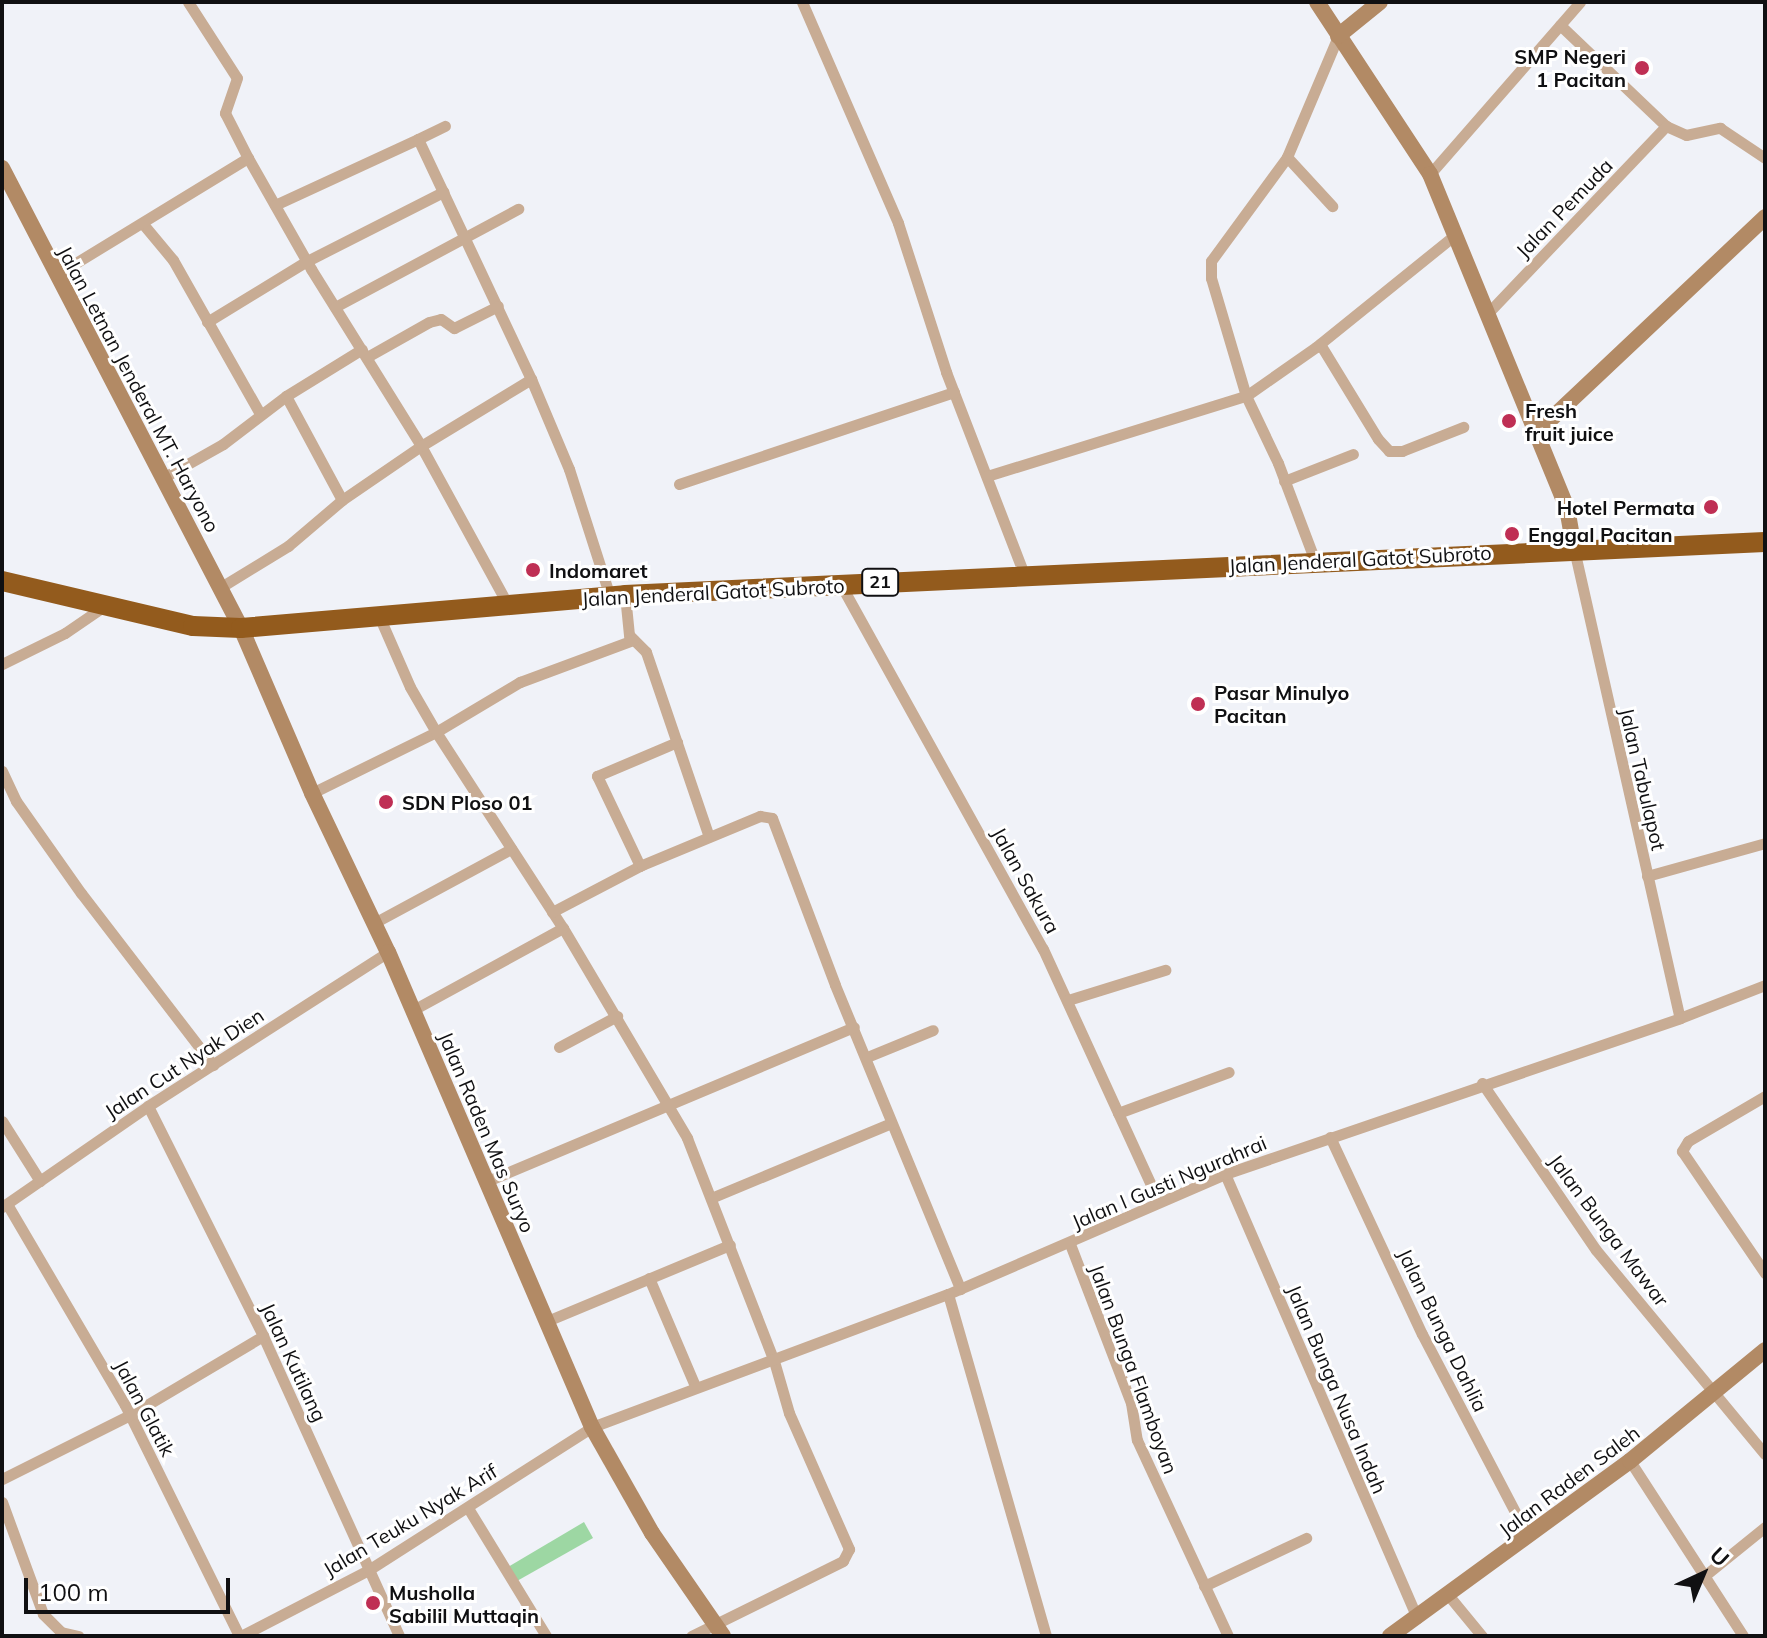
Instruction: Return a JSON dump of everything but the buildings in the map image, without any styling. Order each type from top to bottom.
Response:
[{"type":"highway","name":"Jalan Jenderal Gatot Subroto","points":[[2,581],[193,626],[241,628],[508,605],[611,587],[841,585],[1574,548],[1765,542]]},
{"type":"street","points":[[188,2],[236,76],[237,87],[225,113],[248,158],[307,261],[421,446],[508,605]]},
{"type":"street","points":[[802,2],[898,223],[954,392],[1024,574]]},
{"type":"street","points":[[1317,2],[1430,174],[1534,435],[1567,508],[1574,548]]},
{"type":"street","points":[[1315,561],[1246,396],[1211,278],[1211,261],[1287,157],[1338,36],[1380,2]]},
{"type":"street","points":[[1430,174],[1580,2]]},
{"type":"street","points":[[1560,25],[1666,126],[1686,135],[1720,128],[1765,158]]},
{"type":"street","points":[[275,205],[445,126]]},
{"type":"street","name":"Jalan Pemuda","points":[[1487,314],[1666,126]]},
{"type":"street","points":[[418,139],[467,237],[531,379],[569,469],[633,640],[646,652],[709,837]]},
{"type":"street","points":[[1287,157],[1332,206]]},
{"type":"street","points":[[56,275],[248,158]]},
{"type":"street","name":"Jalan Letnan Jenderal MT. Haryono","points":[[2,168],[241,628]]},
{"type":"street","points":[[207,322],[307,261],[443,192]]},
{"type":"street","points":[[335,307],[518,209]]},
{"type":"street","points":[[1534,435],[1765,217]]},
{"type":"street","points":[[143,224],[173,260],[260,414]]},
{"type":"street","points":[[987,476],[1246,396],[1320,344],[1456,234]]},
{"type":"street","points":[[161,479],[223,444],[286,396],[365,353],[429,322],[441,319],[456,328],[498,306]]},
{"type":"street","points":[[1320,344],[1378,439],[1389,451],[1402,451],[1463,427]]},
{"type":"street","points":[[221,587],[288,546],[342,500],[421,446],[531,379]]},
{"type":"street","points":[[679,484],[954,392]]},
{"type":"street","points":[[286,396],[342,500]]},
{"type":"street","points":[[1284,481],[1353,454]]},
{"type":"street","name":"Jalan Tabulapot","points":[[1574,548],[1680,1018]]},
{"type":"street","name":"Jalan Sakura","points":[[841,585],[1068,1000],[1159,1202]]},
{"type":"street","points":[[2,664],[65,633],[103,607]]},
{"type":"street","points":[[379,616],[410,687],[436,732],[563,928],[669,1102],[730,1245],[774,1361],[789,1413],[849,1549],[843,1561],[718,1630],[691,1636]]},
{"type":"street","name":"Jalan Raden Mas Suryo","points":[[241,628],[312,793],[388,952],[592,1427],[652,1533],[718,1630]]},
{"type":"street","points":[[312,793],[436,732],[520,682],[633,640]]},
{"type":"street","points":[[640,866],[597,776],[677,742]]},
{"type":"street","points":[[2,771],[16,801],[81,893],[213,1065]]},
{"type":"street","points":[[552,912],[640,866],[760,816],[772,818],[867,1057],[954,1292],[1046,1636]]},
{"type":"street","points":[[1647,876],[1765,843]]},
{"type":"street","points":[[374,923],[511,849]]},
{"type":"street","points":[[413,1010],[563,928]]},
{"type":"street","name":"Jalan Cut Nyak Dien","points":[[4,1206],[148,1106],[388,952]]},
{"type":"street","points":[[1068,1000],[1165,970]]},
{"type":"street","name":"Jalan I Gusti Ngurahrai","points":[[592,1427],[695,1386],[774,1361],[954,1292],[1225,1174],[1482,1083],[1680,1018],[1765,985]]},
{"type":"street","points":[[559,1047],[617,1016]]},
{"type":"street","points":[[485,1182],[669,1102],[854,1027]]},
{"type":"street","points":[[867,1057],[933,1030]]},
{"type":"street","points":[[1118,1113],[1229,1072]]},
{"type":"street","name":"Jalan Bunga Mawar","points":[[1482,1083],[1596,1250],[1765,1454]]},
{"type":"street","points":[[1765,1096],[1688,1141],[1682,1151],[1765,1273]]},
{"type":"street","name":"Jalan Kutilang","points":[[148,1106],[263,1336],[399,1636]]},
{"type":"street","points":[[2,1121],[40,1181]]},
{"type":"street","points":[[711,1198],[891,1123]]},
{"type":"street","name":"Jalan Bunga Dahlia","points":[[1330,1137],[1422,1334],[1528,1537]]},
{"type":"street","name":"Jalan Bunga Nusa Indah","points":[[1225,1174],[1417,1618]]},
{"type":"street","name":"Jalan Glatik","points":[[4,1206],[130,1415],[240,1636]]},
{"type":"street","name":"Jalan Bunga Flamboyan","points":[[1070,1244],[1131,1403],[1137,1440],[1228,1636]]},
{"type":"street","points":[[547,1321],[730,1245]]},
{"type":"street","points":[[649,1278],[695,1386]]},
{"type":"street","points":[[2,1479],[130,1415],[263,1336]]},
{"type":"street","name":"Jalan Raden Saleh","points":[[1390,1636],[1449,1596],[1630,1461],[1765,1350]]},
{"type":"street","name":"Jalan Teuku Nyak Arif","points":[[240,1636],[370,1569],[592,1427]]},
{"type":"street","points":[[1630,1461],[1743,1636]]},
{"type":"street","points":[[2,1502],[43,1614],[61,1632],[79,1636]]},
{"type":"street","points":[[468,1508],[546,1636]]},
{"type":"street","points":[[1703,1577],[1765,1527]]},
{"type":"street","points":[[1204,1586],[1306,1538]]},
{"type":"street","points":[[1449,1596],[1482,1636]]},
{"type":"green space","points":[[584,1522],[593,1538],[517,1581],[508,1567]]},
{"type":"place","name":"SMP Negeri 1 Pacitan","points":[[1642,68]]},
{"type":"place","name":"Fresh fruit juice","points":[[1509,421]]},
{"type":"place","name":"Hotel Permata","points":[[1711,507]]},
{"type":"place","name":"Enggal Pacitan","points":[[1512,534]]},
{"type":"place","name":"Indomaret","points":[[533,570]]},
{"type":"place","name":"Pasar Minulyo Pacitan","points":[[1198,704]]},
{"type":"place","name":"SDN Ploso 01","points":[[386,802]]},
{"type":"place","name":"Musholla Sabilil Muttaqin","points":[[373,1603]]}]
